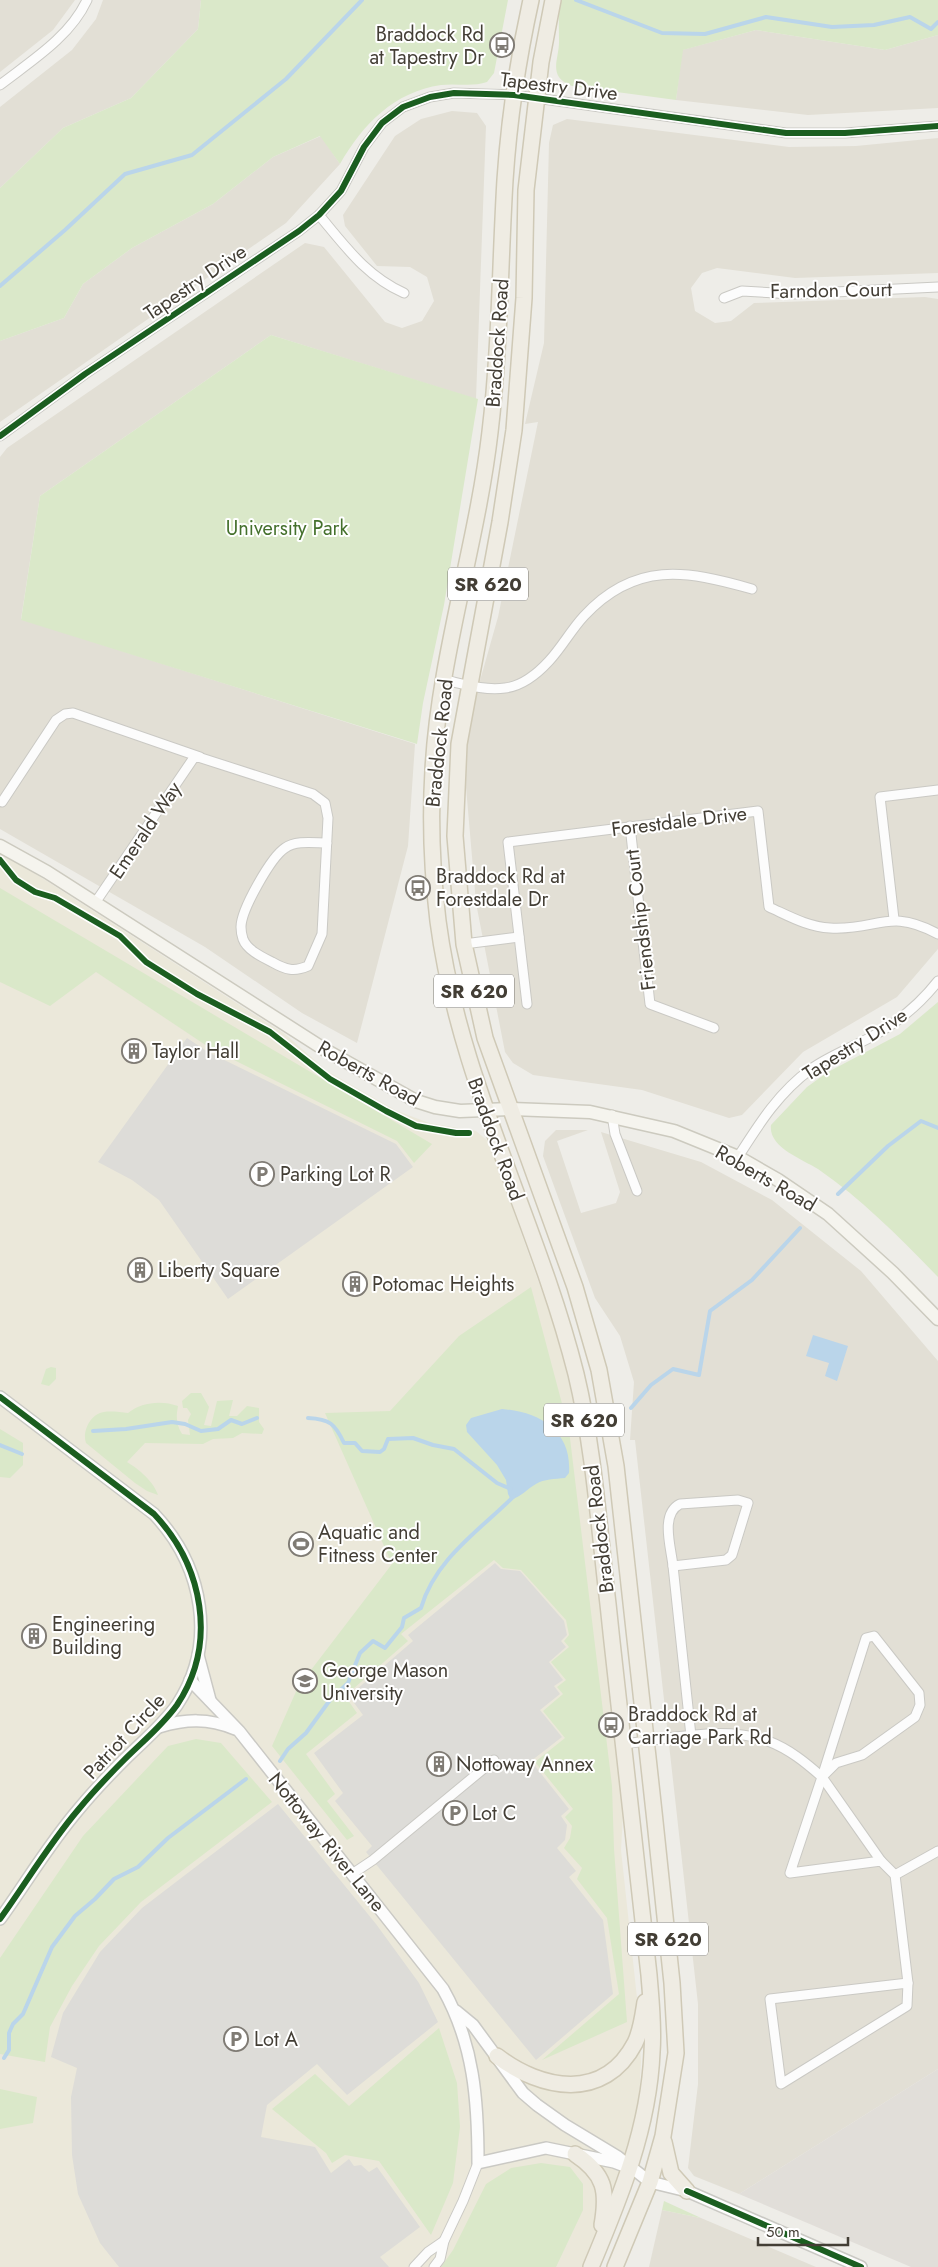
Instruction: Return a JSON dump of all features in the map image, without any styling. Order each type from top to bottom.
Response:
[{"type":"main road","name":"Braddock Road","points":[[531,0],[514,95],[505,181],[499,349],[490,435],[483,487],[445,680],[434,759],[432,792],[433,861],[438,918],[456,1016],[484,1109],[554,1297],[577,1377],[593,1474],[649,1976],[652,2052],[650,2077],[637,2144],[630,2168],[591,2267]]},
{"type":"main road","name":"Braddock Road","points":[[553,0],[536,98],[526,190],[524,298],[514,430],[500,522],[468,685],[459,744],[455,802],[456,870],[464,944],[485,1038],[575,1287],[599,1370],[616,1466],[647,1742],[675,2022],[676,2053],[663,2136],[650,2182],[615,2267]]},
{"type":"main road","name":"Roberts Road","points":[[0,846],[395,1091],[435,1107],[460,1111],[484,1109],[572,1110],[612,1116],[674,1131],[738,1157],[778,1180],[828,1214],[882,1262],[938,1318]]},
{"type":"main road","points":[[497,2056],[513,2068],[532,2078],[555,2085],[579,2086],[601,2078],[621,2062],[636,2042],[643,2015],[649,1976]]},
{"type":"main road","points":[[663,2136],[670,2173],[687,2191]]},
{"type":"main road","points":[[575,2154],[588,2162],[596,2172],[606,2195],[598,2249]]},
{"type":"street","points":[[0,85],[64,33],[76,19],[87,0]]},
{"type":"street","name":"Tapestry Drive","points":[[0,436],[85,374],[272,250],[319,215],[342,191],[364,147],[382,123],[403,107],[430,97],[454,93],[514,95],[786,133],[845,134],[938,126]]},
{"type":"street","points":[[319,215],[365,269],[384,284],[404,293]]},
{"type":"street","name":"Farndon Court","points":[[724,298],[742,291],[793,294],[938,288]]},
{"type":"street","points":[[445,680],[468,685],[505,688],[519,684],[539,672],[556,654],[583,617],[597,603],[619,586],[640,578],[683,574],[752,590]]},
{"type":"street","points":[[2,802],[56,720],[64,714],[73,713],[198,757],[313,794],[324,803],[328,818],[322,934],[308,966],[295,971],[281,967],[254,952],[244,941],[241,927],[248,904],[274,859],[286,847],[302,843],[326,843]]},
{"type":"street","name":"Emerald Way","points":[[95,904],[198,757]]},
{"type":"street","points":[[894,919],[880,797],[938,790]]},
{"type":"street","name":"Forestdale Drive","points":[[519,937],[508,842],[758,811],[770,907],[809,925],[831,928],[850,927],[894,919],[913,921],[938,934]]},
{"type":"street","name":"Friendship Court","points":[[630,826],[650,1004],[714,1028]]},
{"type":"street","points":[[464,944],[519,937],[527,1004]]},
{"type":"street","name":"Tapestry Drive","points":[[738,1157],[765,1114],[796,1081],[826,1059],[891,1025],[911,1009],[938,981]]},
{"type":"street","points":[[612,1116],[615,1134],[637,1191]]},
{"type":"street","name":"Patriot Circle","points":[[0,1397],[154,1514],[173,1535],[188,1562],[198,1594],[201,1625],[198,1654],[190,1680],[176,1705],[159,1727],[124,1760],[76,1812],[0,1919]]},
{"type":"street","points":[[673,1566],[726,1560],[736,1545],[748,1503],[738,1500],[680,1504],[672,1508],[668,1517],[673,1566],[691,1736]]},
{"type":"street","points":[[822,1776],[836,1763],[862,1755],[914,1716],[920,1705],[919,1693],[874,1636],[866,1638],[790,1873],[881,1861]]},
{"type":"street","points":[[198,1654],[210,1702]]},
{"type":"street","name":"Nottoway River Lane","points":[[190,1680],[239,1731],[434,1976],[455,2010],[473,2071],[478,2117],[478,2163]]},
{"type":"street","points":[[159,1727],[179,1721],[200,1720],[220,1723],[239,1731]]},
{"type":"street","points":[[623,1744],[691,1736],[740,1735],[768,1741],[800,1758],[822,1776],[881,1861],[895,1875],[908,1983],[907,2006],[780,2084],[770,1999],[908,1983]]},
{"type":"street","points":[[352,1874],[373,1860],[494,1760]]},
{"type":"street","points":[[895,1875],[938,1851]]},
{"type":"street","name":"Nottoway River Lane","points":[[455,2010],[473,2025],[523,2093],[537,2105],[618,2157],[630,2168]]},
{"type":"street","points":[[434,2267],[440,2259],[444,2241],[478,2163],[546,2148],[614,2162],[630,2168],[650,2182],[687,2191],[861,2267]]},
{"type":"street","points":[[414,2267],[428,2252],[444,2241]]},
{"type":"shaded area","points":[[0,0],[75,0],[53,30],[0,72]]},
{"type":"shaded area","points":[[103,0],[201,0],[198,29],[131,98],[63,128],[0,188],[0,107],[72,50],[96,19]]},
{"type":"shaded area","points":[[756,30],[885,50],[938,35],[938,108],[808,115],[676,100],[682,50]]},
{"type":"shaded area","points":[[452,111],[477,113],[486,126],[476,399],[271,335],[40,496],[21,619],[415,744],[408,846],[357,1043],[302,1013],[205,947],[0,829],[0,457],[7,448],[305,243],[324,247],[385,322],[402,328],[422,321],[434,301],[427,277],[410,267],[377,266],[345,226],[343,215],[395,136],[421,119]]},
{"type":"shaded area","points":[[567,119],[789,147],[856,146],[938,138],[938,273],[795,278],[717,268],[702,273],[691,288],[695,311],[715,323],[731,321],[754,303],[925,297],[938,299],[938,949],[897,997],[803,1052],[742,1115],[729,1118],[642,1090],[533,1075],[513,1063],[505,1052],[476,903],[464,764],[470,716],[498,617],[538,422],[525,424],[544,343],[549,143],[553,125]]},
{"type":"shaded area","points":[[321,136],[340,164],[286,223],[0,422],[0,341],[64,318],[83,284],[132,248],[213,204],[273,157]]},
{"type":"shaded area","name":"George Mason University","points":[[0,851],[285,1034],[327,1071],[395,1110],[429,1123],[476,1131],[489,1142],[558,1337],[578,1422],[595,1549],[623,1814],[621,1850],[637,1998],[641,2061],[639,2104],[620,2172],[583,2267],[0,2267]]},
{"type":"shaded area","name":"Parking Lot R","points":[[187,1038],[208,1052],[396,1144],[413,1167],[228,1299],[159,1200],[132,1180],[98,1162]]},
{"type":"shaded area","points":[[556,1130],[588,1130],[557,1141],[581,1213],[616,1203],[620,1192],[601,1132],[701,1162],[772,1200],[861,1271],[938,1361],[938,2069],[739,2194],[694,2176],[688,2168],[698,2084],[698,2004],[635,1440],[630,1440],[634,1382],[620,1336],[595,1298],[543,1156],[545,1141]]},
{"type":"shaded area","name":"Lot C","points":[[495,1563],[501,1569],[520,1571],[564,1621],[567,1635],[561,1641],[566,1647],[549,1662],[563,1680],[554,1686],[560,1694],[540,1710],[562,1737],[531,1761],[569,1809],[561,1816],[567,1825],[565,1840],[557,1848],[576,1871],[569,1877],[603,1920],[613,1994],[536,2060],[366,1852],[372,1846],[335,1801],[343,1793],[314,1753],[363,1715],[349,1696],[413,1641],[408,1635]]},
{"type":"shaded area","name":"Lot A","points":[[278,1804],[376,1924],[419,1983],[438,2022],[347,2095],[317,2064],[267,2105],[261,2137],[315,2147],[331,2173],[349,2159],[354,2166],[361,2165],[369,2172],[377,2167],[420,2227],[380,2257],[389,2267],[119,2267],[100,2243],[78,2194],[72,2155],[71,2097],[77,2068],[51,2057],[63,2013],[100,1952],[142,1908]]},
{"type":"shaded area","points":[[938,2069],[938,2267],[911,2267],[739,2194]]},
{"type":"shaded area","points":[[662,2210],[701,2218],[816,2267],[649,2267]]},
{"type":"green space","points":[[201,0],[508,0],[494,73],[487,82],[441,85],[424,89],[394,103],[370,123],[349,149],[340,164],[320,136],[273,157],[213,204],[132,248],[83,284],[64,318],[0,341],[0,188],[63,128],[131,98],[198,29]]},
{"type":"green space","points":[[560,0],[938,0],[938,35],[885,50],[756,30],[683,50],[676,100],[572,86],[564,82],[559,77],[556,66],[559,46]]},
{"type":"green space","name":"University Park","points":[[271,335],[478,399],[444,605],[423,703],[417,744],[21,620],[40,496]]},
{"type":"green space","points":[[0,888],[432,1144],[414,1163],[397,1141],[210,1048],[96,972],[50,1006],[0,982]]},
{"type":"green space","points":[[938,1002],[938,1277],[850,1193],[818,1169],[787,1152],[780,1146],[772,1133],[771,1125],[807,1087],[828,1072],[900,1034]]},
{"type":"green space","points":[[531,1287],[569,1430],[612,1786],[614,1849],[627,2022],[542,2060],[619,1994],[607,1918],[577,1879],[582,1868],[564,1848],[570,1838],[572,1826],[565,1817],[573,1809],[535,1762],[565,1738],[543,1711],[563,1694],[557,1687],[566,1680],[551,1662],[569,1647],[564,1641],[569,1635],[566,1620],[521,1570],[503,1568],[494,1560],[401,1634],[408,1641],[345,1696],[357,1713],[306,1754],[335,1794],[327,1801],[354,1836],[347,1840],[272,1746],[298,1687],[392,1564],[325,1413],[390,1411],[459,1336]]},
{"type":"green space","points":[[56,1368],[56,1379],[49,1386],[41,1384],[46,1369]]},
{"type":"green space","points":[[191,1393],[201,1393],[209,1407],[204,1425],[211,1426],[217,1401],[233,1400],[229,1416],[237,1416],[247,1406],[259,1408],[259,1422],[264,1429],[262,1434],[242,1433],[233,1438],[213,1439],[203,1444],[145,1443],[127,1462],[146,1476],[158,1495],[147,1491],[135,1483],[86,1443],[85,1434],[88,1424],[99,1413],[128,1413],[139,1406],[152,1403],[178,1406],[177,1417],[179,1427],[182,1434],[190,1435],[188,1420],[191,1414],[187,1408],[183,1408],[182,1401]]},
{"type":"green space","points":[[0,1429],[23,1443],[23,1465],[10,1478],[0,1477]]},
{"type":"green space","points":[[196,1739],[221,1743],[272,1802],[141,1902],[99,1946],[72,1986],[50,2027],[45,2062],[0,2054],[0,1958],[83,1836],[168,1746]]},
{"type":"green space","points":[[439,2028],[457,2083],[460,2127],[453,2183],[431,2235],[379,2161],[345,2155],[332,2163],[326,2153],[272,2109],[315,2074],[349,2106]]},
{"type":"green space","points":[[0,2089],[37,2097],[33,2123],[0,2129]]},
{"type":"green space","points":[[541,2163],[570,2167],[583,2184],[583,2210],[556,2267],[441,2267],[453,2250],[486,2184],[511,2168]]},
{"type":"green space","points":[[664,2201],[701,2218],[662,2210]]},
{"type":"water","points":[[813,1335],[848,1346],[837,1381],[825,1376],[829,1363],[806,1356]]},
{"type":"water","points":[[502,1409],[529,1414],[551,1426],[559,1435],[569,1458],[569,1473],[565,1478],[539,1482],[511,1500],[506,1480],[497,1465],[467,1432],[466,1425],[471,1418]]},
{"type":"waterway","points":[[0,286],[65,230],[125,174],[192,155],[286,79],[362,0]]},
{"type":"waterway","points":[[576,0],[662,33],[705,34],[766,17],[832,27],[874,25],[910,17],[931,29],[938,22]]},
{"type":"waterway","points":[[838,1194],[888,1146],[921,1121],[938,1128]]},
{"type":"waterway","points":[[631,1408],[651,1385],[673,1369],[699,1375],[710,1311],[752,1280],[800,1228]]},
{"type":"waterway","points":[[93,1431],[126,1429],[172,1422],[185,1424],[201,1431],[218,1429],[231,1420],[242,1424],[257,1418]]},
{"type":"waterway","points":[[308,1418],[327,1421],[338,1431],[344,1443],[355,1443],[362,1451],[380,1452],[384,1449],[388,1439],[413,1438],[433,1445],[454,1449],[497,1483],[511,1489]]},
{"type":"waterway","points":[[553,1433],[569,1426]]},
{"type":"waterway","points":[[0,1445],[22,1454]]},
{"type":"waterway","points":[[280,1761],[288,1749],[306,1733],[330,1700],[348,1683],[360,1653],[373,1641],[385,1648],[402,1627],[404,1618],[421,1608],[428,1591],[448,1560],[473,1533],[514,1496]]},
{"type":"waterway","points":[[4,2058],[9,2050],[9,2033],[13,2024],[23,2014],[52,1947],[75,1916],[114,1879],[138,1867],[168,1838],[246,1779]]},
{"type":"cycle path","points":[[0,436],[85,374],[299,231],[319,215],[341,191],[364,147],[382,123],[403,107],[430,97],[454,93],[514,95],[786,133],[845,133],[938,126]]},
{"type":"cycle path","points":[[0,860],[16,880],[35,892],[55,898],[120,936],[146,962],[197,994],[270,1032],[330,1079],[416,1126],[456,1133],[469,1133]]},
{"type":"cycle path","points":[[0,1397],[154,1514],[171,1535],[184,1557],[194,1581],[201,1631],[198,1656],[190,1681],[177,1705],[158,1727],[94,1791],[67,1823],[0,1919]]},
{"type":"cycle path","points":[[687,2191],[861,2267]]},
{"type":"place","name":"Braddock Rd at Tapestry Dr","points":[[502,45]]},
{"type":"place","name":"Braddock Rd at Forestdale Dr","points":[[418,888]]},
{"type":"place","name":"Taylor Hall","points":[[134,1051]]},
{"type":"place","name":"Parking Lot R","points":[[262,1174]]},
{"type":"place","name":"Liberty Square","points":[[140,1270]]},
{"type":"place","name":"Potomac Heights","points":[[355,1284]]},
{"type":"place","name":"Aquatic and Fitness Center","points":[[301,1544]]},
{"type":"place","name":"Engineering Building","points":[[34,1636]]},
{"type":"place","name":"George Mason University","points":[[305,1681]]},
{"type":"place","name":"Braddock Rd at Carriage Park Rd","points":[[611,1725]]},
{"type":"place","name":"Nottoway Annex","points":[[439,1764]]},
{"type":"place","name":"Lot C","points":[[455,1813]]},
{"type":"place","name":"Lot A","points":[[236,2039]]}]
